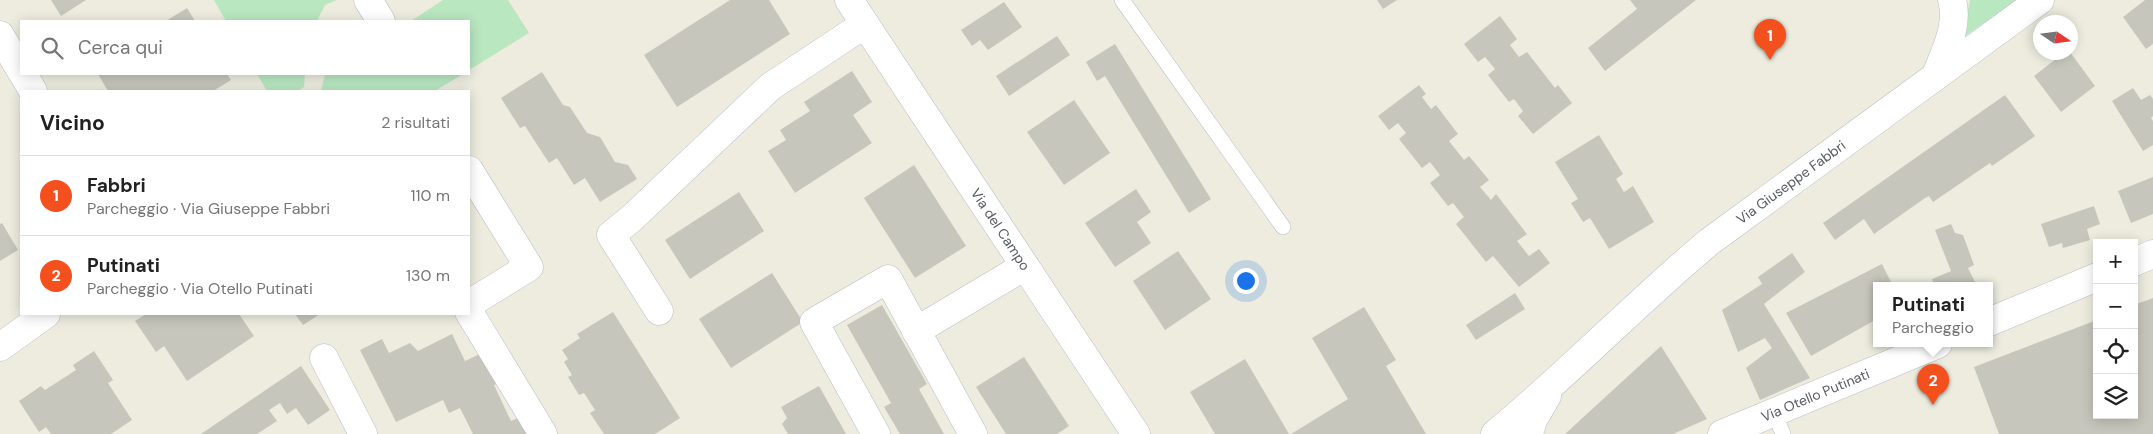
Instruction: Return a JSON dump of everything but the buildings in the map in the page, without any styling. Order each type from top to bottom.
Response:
[{"type":"street","points":[[368,0],[380,20]]},
{"type":"street","name":"Via del Campo","points":[[849,0],[1136,434]]},
{"type":"street","points":[[1936,75],[1951,35],[1954,20],[1952,0]]},
{"type":"street","name":"Via Giuseppe Fabbri","points":[[1494,434],[1555,382],[1659,284],[1709,242],[2040,0]]},
{"type":"street","points":[[659,311],[611,234],[632,218],[770,87],[865,24]]},
{"type":"street","points":[[0,35],[20,69]]},
{"type":"street","points":[[24,75],[32,90]]},
{"type":"street","points":[[470,172],[530,267],[470,303]]},
{"type":"street","points":[[2138,260],[2153,254]]},
{"type":"street","points":[[916,331],[1025,266]]},
{"type":"street","points":[[876,434],[814,322],[888,279],[973,434]]},
{"type":"street","points":[[1993,320],[2093,279]]},
{"type":"street","points":[[470,314],[543,434]]},
{"type":"street","points":[[0,346],[45,315]]},
{"type":"street","name":"Via Otello Putinati","points":[[1722,434],[1779,423],[1932,347]]},
{"type":"street","points":[[324,358],[363,434]]},
{"type":"street","name":"Via Giuseppe Fabbri","points":[[1529,434],[1533,420],[1555,382]]},
{"type":"lane","points":[[1122,0],[1282,227]]},
{"type":"green space","points":[[214,0],[337,0],[325,5],[318,20],[225,20]]},
{"type":"green space","points":[[443,0],[508,0],[529,33],[470,69],[470,20],[413,20]]},
{"type":"green space","points":[[1970,0],[2017,0],[1962,38]]},
{"type":"green space","points":[[258,75],[305,75],[304,87],[299,90],[266,90]]},
{"type":"green space","points":[[325,75],[461,75],[437,90],[321,90]]},
{"type":"place","name":"Fabbri","points":[[1770,60]]},
{"type":"place","name":"Putinati","points":[[1933,405]]}]
